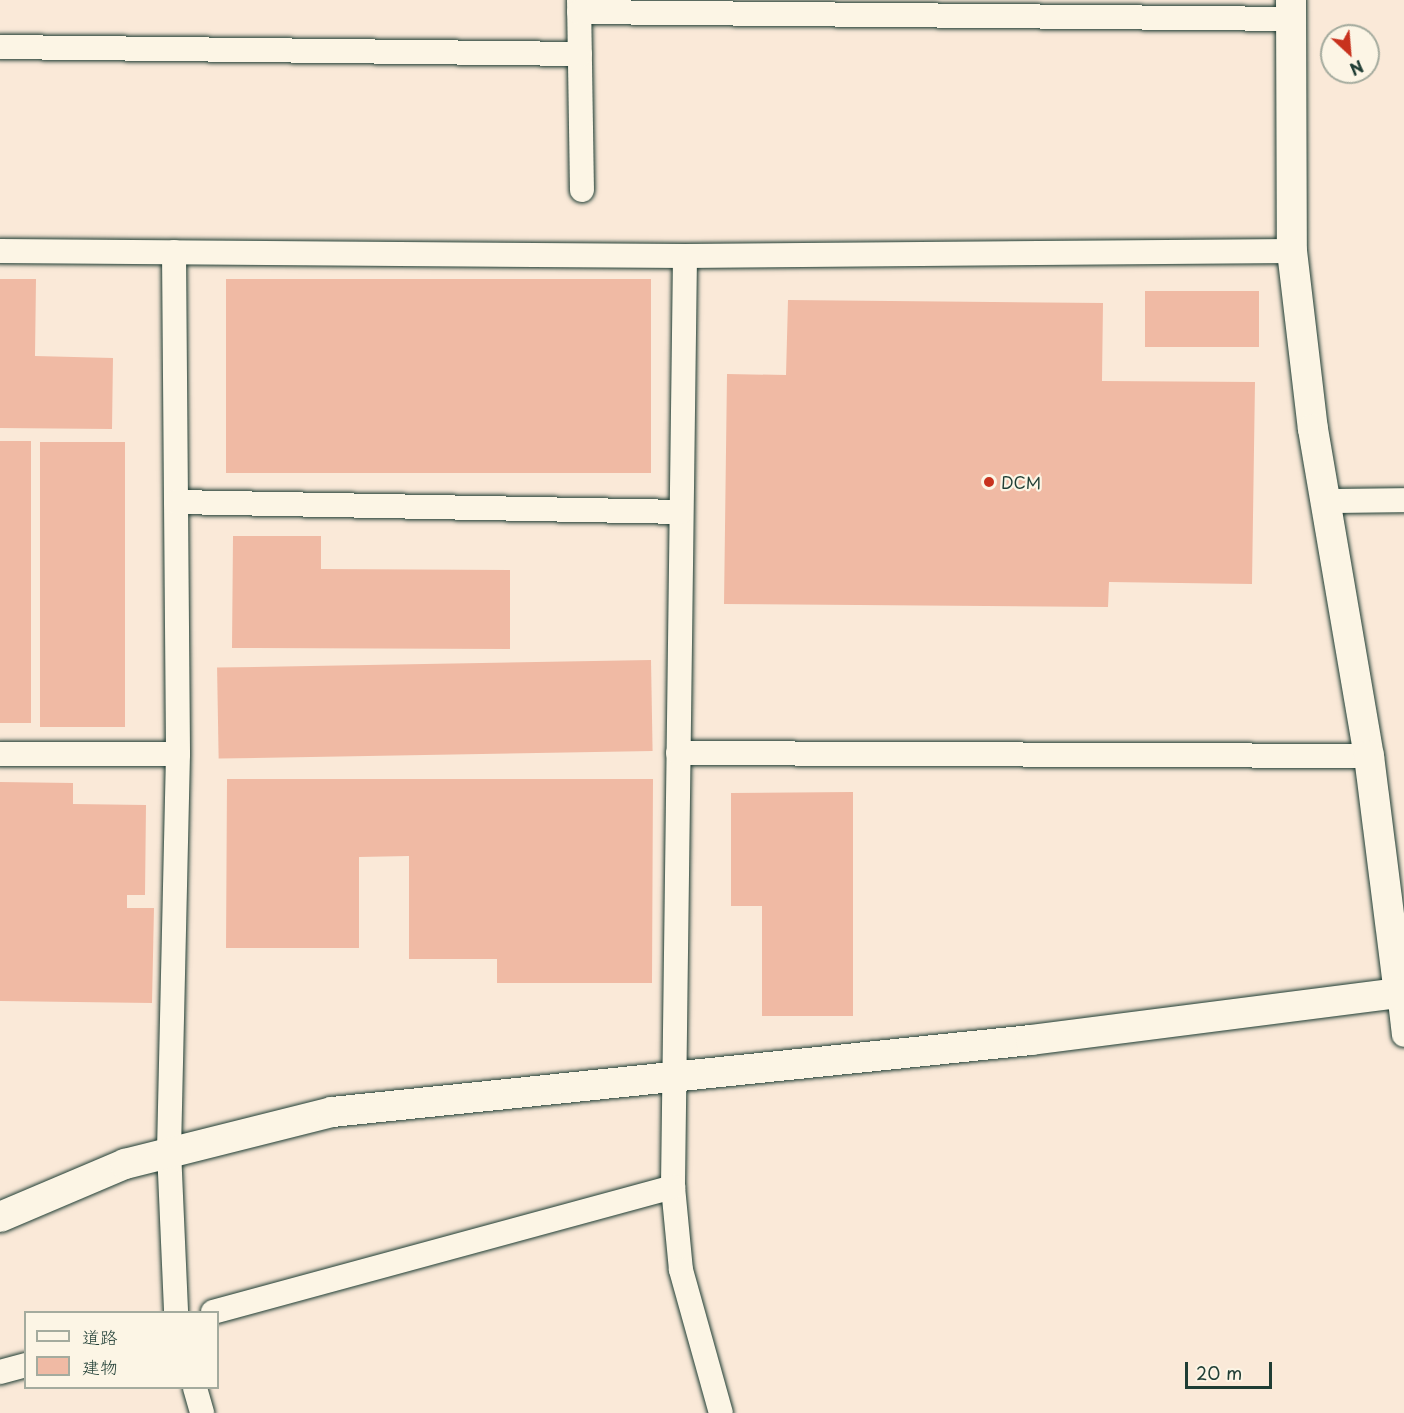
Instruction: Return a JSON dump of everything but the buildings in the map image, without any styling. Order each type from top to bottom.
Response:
[{"type":"street","points":[[582,190],[579,6],[1291,10],[1292,251],[1313,429],[1369,756],[1402,992],[1404,1035]]},
{"type":"street","points":[[0,47],[580,54]]},
{"type":"street","points":[[0,251],[685,256],[1292,251]]},
{"type":"street","points":[[174,252],[178,754],[169,1150],[176,1311]]},
{"type":"street","points":[[685,256],[673,1187],[681,1270],[721,1413]]},
{"type":"street","points":[[1327,501],[1404,500]]},
{"type":"street","points":[[176,502],[681,512]]},
{"type":"street","points":[[678,753],[1369,756]]},
{"type":"street","points":[[0,754],[178,754]]},
{"type":"street","points":[[0,1217],[53,1192],[169,1150],[332,1112],[1031,1040],[1402,992]]},
{"type":"street","points":[[217,1311],[673,1187]]},
{"type":"street","points":[[0,1372],[24,1366]]},
{"type":"street","points":[[195,1389],[202,1413]]},
{"type":"place","name":"DCM","points":[[989,482]]}]
